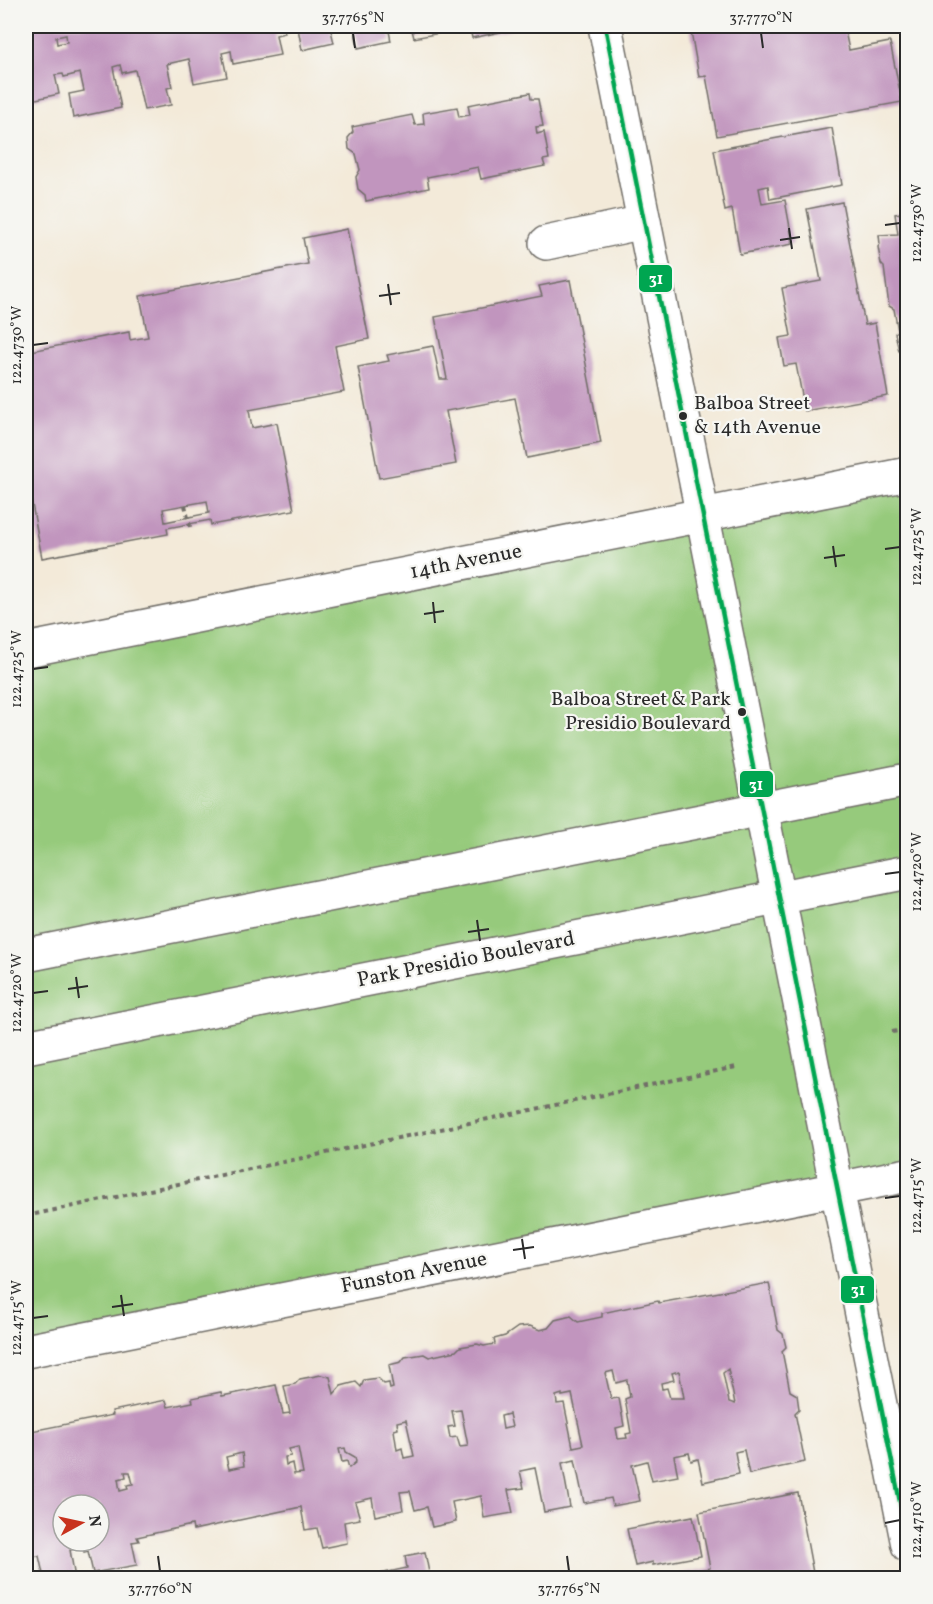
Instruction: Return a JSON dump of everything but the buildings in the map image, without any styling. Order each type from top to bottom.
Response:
[{"type":"main road","points":[[605,26],[837,1189],[899,1462],[908,1545]]},
{"type":"main road","points":[[546,243],[644,222]]},
{"type":"main road","name":"14th Avenue","points":[[26,650],[908,474]]},
{"type":"main road","points":[[26,955],[908,780]]},
{"type":"main road","name":"Park Presidio Boulevard","points":[[26,1047],[908,872]]},
{"type":"main road","name":"Funston Avenue","points":[[26,1351],[908,1175]]},
{"type":"path","points":[[185,505],[191,531]]},
{"type":"path","points":[[892,1032],[908,1029]]},
{"type":"path","points":[[26,1216],[736,1067]]},
{"type":"green space","points":[[907,474],[907,1175],[26,1350],[26,650]]},
{"type":"transit line","name":"31","points":[[605,26],[908,1542]]},
{"type":"place","name":"Balboa Street & 14th Avenue","points":[[683,416]]},
{"type":"place","name":"Balboa Street & Park Presidio Boulevard","points":[[742,712]]}]
